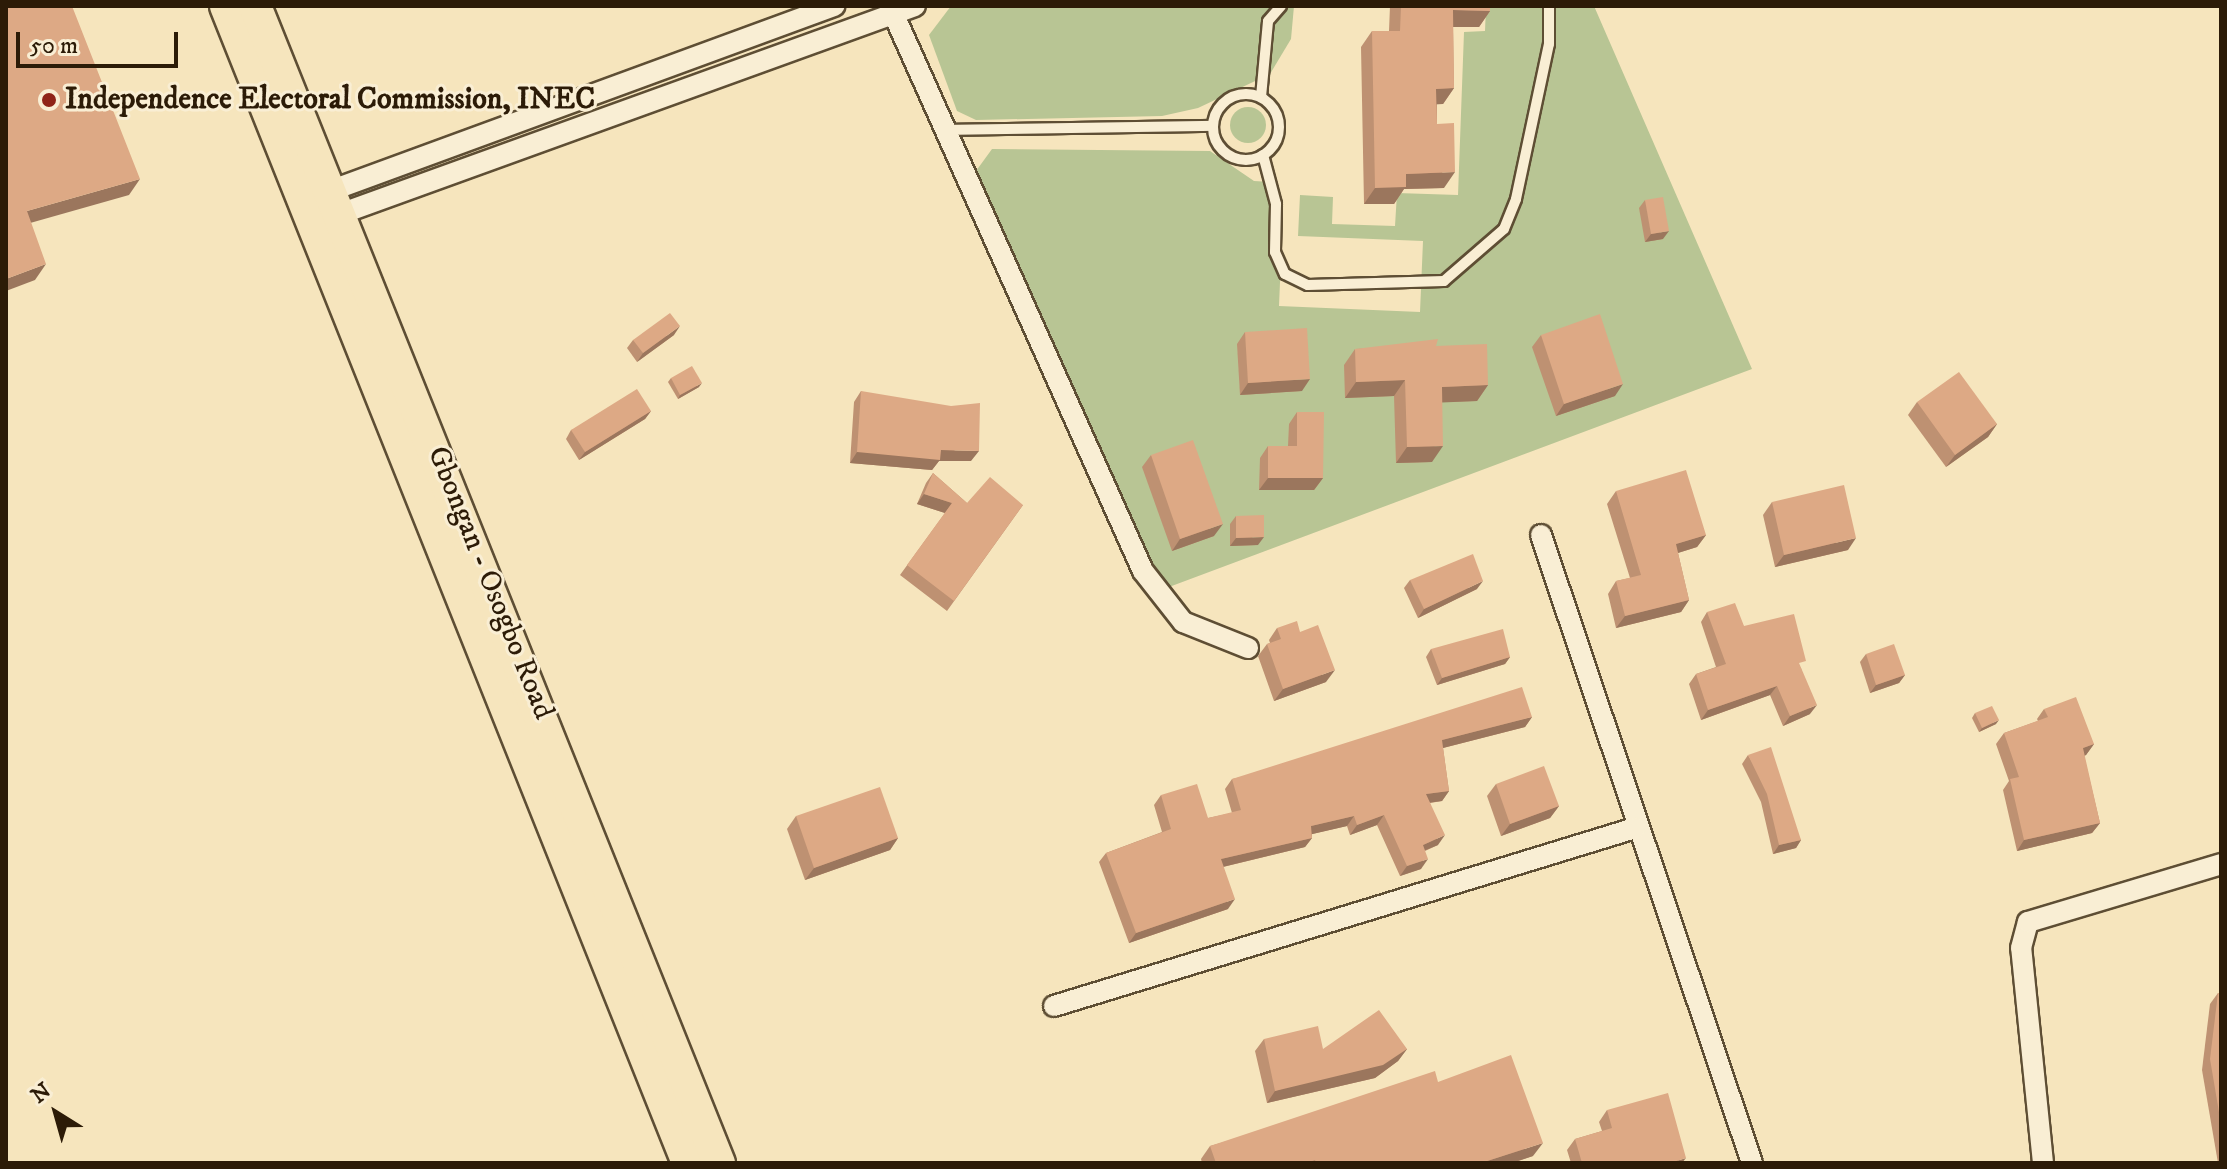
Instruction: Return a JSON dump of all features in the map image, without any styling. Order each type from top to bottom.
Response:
[{"type":"main road","name":"Gbongan - Osogbo Road","points":[[226,6],[320,208],[719,1163]]},
{"type":"main road","name":"Gbongan - Osogbo Road","points":[[255,6],[320,208],[688,1163]]},
{"type":"street","points":[[320,208],[834,6]]},
{"type":"street","points":[[320,208],[891,10],[915,6]]},
{"type":"street","points":[[891,10],[1154,590],[1183,622],[1248,648]]},
{"type":"street","points":[[1541,535],[1585,650],[1635,828],[1692,970],[1752,1163]]},
{"type":"street","points":[[1054,1006],[1635,828]]},
{"type":"street","points":[[2043,1163],[2021,948],[2028,922],[2221,864]]},
{"type":"lane","points":[[1281,6],[1268,21],[1261,97],[1279,123],[1263,155],[1276,204],[1275,252],[1285,274],[1308,285],[1444,281],[1504,229],[1516,199],[1549,44],[1549,6]]},
{"type":"lane","points":[[1213,126],[1228,99],[1261,97]]},
{"type":"lane","points":[[1213,126],[1227,153],[1263,155]]},
{"type":"lane","points":[[946,130],[1213,126]]},
{"type":"green space","points":[[951,6],[1294,6],[1291,39],[1270,74],[1198,108],[1162,116],[976,120],[957,111],[929,35]]},
{"type":"green space","points":[[1486,6],[1594,6],[1752,369],[1169,587],[1142,559],[976,171],[992,149],[1210,151],[1254,181],[1271,182],[1270,211],[1283,212],[1279,306],[1420,312],[1423,241],[1298,236],[1300,195],[1333,197],[1332,224],[1395,226],[1397,193],[1458,195],[1464,32],[1485,31]]},
{"type":"green space","points":[[1248,107],[1261,112],[1266,125],[1261,138],[1248,143],[1235,138],[1230,125],[1235,112]]},
{"type":"building","name":"Independence Electoral Commission, INEC","points":[[6,6],[72,6],[140,179],[27,211],[46,264],[6,279]]},
{"type":"building","points":[[1401,6],[1490,6],[1490,11],[1453,10],[1454,88],[1436,89],[1437,124],[1454,123],[1455,172],[1406,174],[1406,187],[1375,188],[1372,31],[1400,31]]},
{"type":"building","points":[[1663,197],[1669,231],[1651,234],[1645,200]]},
{"type":"building","points":[[670,313],[680,326],[643,353],[633,340]]},
{"type":"building","points":[[1600,314],[1623,384],[1564,404],[1541,335]]},
{"type":"building","points":[[1307,328],[1310,379],[1248,383],[1245,332]]},
{"type":"building","points":[[1438,339],[1436,346],[1487,344],[1488,385],[1442,387],[1443,446],[1407,447],[1405,380],[1356,382],[1355,349]]},
{"type":"building","points":[[692,366],[702,383],[680,395],[671,378]]},
{"type":"building","points":[[1959,372],[1997,424],[1955,455],[1917,402]]},
{"type":"building","points":[[637,389],[651,411],[585,452],[571,430]]},
{"type":"building","points":[[861,391],[951,406],[980,403],[979,451],[941,450],[940,460],[857,452]]},
{"type":"building","points":[[1297,412],[1324,412],[1323,478],[1268,478],[1268,446],[1297,446]]},
{"type":"building","points":[[1193,440],[1223,524],[1180,539],[1151,455]]},
{"type":"building","points":[[1686,470],[1706,535],[1676,544],[1689,600],[1625,616],[1616,581],[1641,575],[1616,491]]},
{"type":"building","points":[[933,473],[967,503],[990,477],[1023,505],[954,601],[907,565],[952,503],[924,494]]},
{"type":"building","points":[[1844,485],[1856,538],[1784,555],[1772,502]]},
{"type":"building","points":[[1264,515],[1264,537],[1236,538],[1236,516]]},
{"type":"building","points":[[1473,554],[1483,581],[1424,609],[1410,580]]},
{"type":"building","points":[[1735,603],[1744,626],[1794,614],[1806,661],[1799,663],[1817,705],[1790,716],[1777,686],[1708,710],[1696,674],[1726,664],[1707,612]]},
{"type":"building","points":[[1297,621],[1300,632],[1318,625],[1335,670],[1283,689],[1267,644],[1281,639],[1277,628]]},
{"type":"building","points":[[1503,629],[1510,657],[1442,678],[1431,649]]},
{"type":"building","points":[[1894,644],[1905,675],[1876,685],[1866,654]]},
{"type":"building","points":[[1522,687],[1532,717],[1442,740],[1449,791],[1426,794],[1445,835],[1423,845],[1428,859],[1407,866],[1384,815],[1357,825],[1354,816],[1311,826],[1312,838],[1221,859],[1235,899],[1136,933],[1106,853],[1171,829],[1161,795],[1197,784],[1208,818],[1241,810],[1232,779]]},
{"type":"building","points":[[2076,697],[2094,744],[2083,748],[2100,823],[2024,840],[2010,779],[2019,777],[2004,733],[2048,717],[2044,709]]},
{"type":"building","points":[[1992,706],[1999,720],[1982,728],[1975,713]]},
{"type":"building","points":[[1771,747],[1801,840],[1779,845],[1767,794],[1748,755]]},
{"type":"building","points":[[1544,766],[1559,806],[1510,824],[1496,784]]},
{"type":"building","points":[[880,787],[898,838],[814,868],[796,816]]},
{"type":"building","points":[[2218,993],[2221,993],[2221,1124],[2210,1059]]},
{"type":"building","points":[[1379,1010],[1407,1049],[1383,1065],[1275,1091],[1264,1039],[1318,1026],[1323,1049]]},
{"type":"building","points":[[1511,1055],[1543,1143],[1481,1163],[1316,1163],[1315,1160],[1307,1163],[1216,1163],[1210,1146],[1435,1071],[1438,1082]]},
{"type":"building","points":[[1668,1093],[1686,1158],[1670,1163],[1582,1163],[1575,1139],[1612,1128],[1607,1110]]},
{"type":"place","name":"Independence Electoral Commission, INEC","points":[[49,100]]}]
